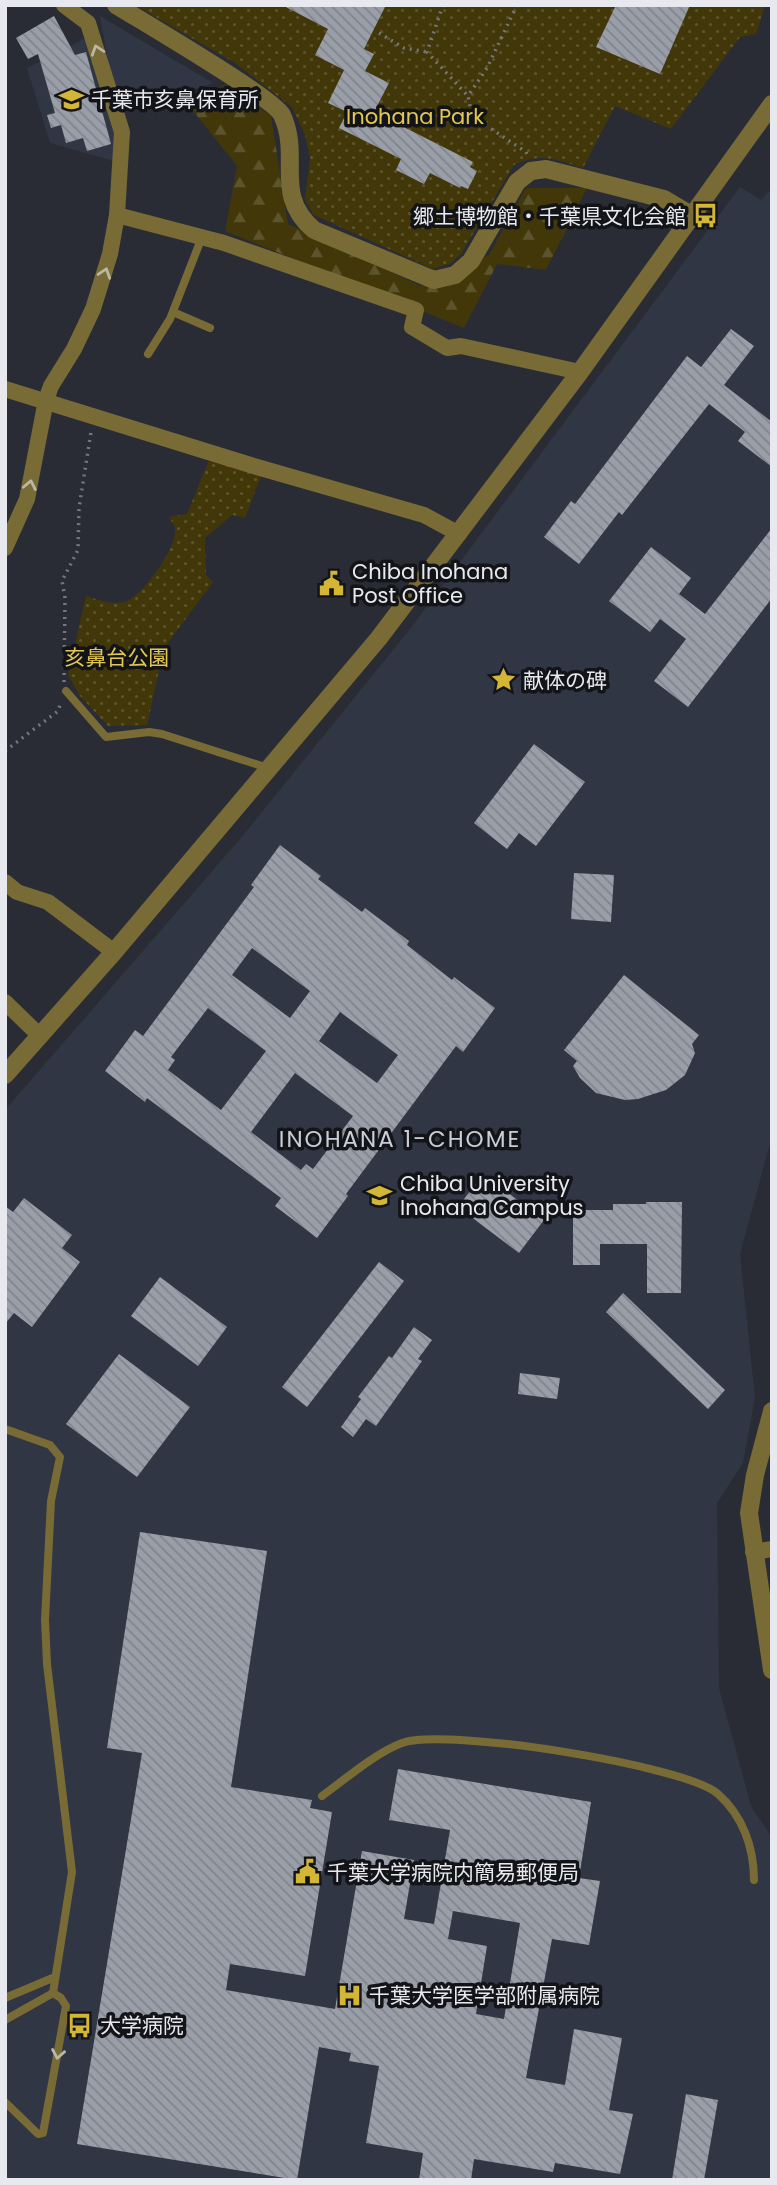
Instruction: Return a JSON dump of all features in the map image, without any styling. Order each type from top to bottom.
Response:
[{"type":"street","points":[[5,548],[27,499],[46,400],[93,309],[110,254],[117,215],[122,132],[88,23],[64,5]]},
{"type":"street","points":[[116,5],[281,112],[289,140],[290,197],[302,219],[314,230],[434,280],[455,275],[471,261],[517,182],[531,171],[546,169],[664,199],[691,215]]},
{"type":"street","points":[[5,1075],[271,769],[285,748],[379,638],[580,373],[772,103]]},
{"type":"street","points":[[117,215],[202,237],[416,310],[412,327],[447,348],[461,346],[580,373]]},
{"type":"street","points":[[5,389],[257,467],[424,515],[459,534]]},
{"type":"street","points":[[5,882],[17,892],[48,902],[114,952]]},
{"type":"street","points":[[5,1002],[40,1037]]},
{"type":"street","points":[[772,1411],[750,1498],[749,1513],[772,1670]]},
{"type":"street","points":[[753,1552],[772,1549]]},
{"type":"lane","points":[[148,354],[173,312],[202,237]]},
{"type":"lane","points":[[173,312],[210,328]]},
{"type":"lane","points":[[66,691],[106,737],[149,732],[162,734],[271,769]]},
{"type":"lane","points":[[5,1429],[50,1446],[60,1457],[51,1501],[45,1620],[47,1664],[72,1872],[52,1993],[5,2020]]},
{"type":"lane","points":[[322,1796],[389,1749],[402,1742],[425,1738],[453,1738],[616,1760],[682,1776],[717,1792],[737,1814],[754,1857],[754,1880]]},
{"type":"lane","points":[[5,1998],[55,1977]]},
{"type":"lane","points":[[5,2102],[38,2134],[43,2133],[66,2006],[61,1998],[52,1993]]},
{"type":"path","points":[[427,52],[443,5]]},
{"type":"path","points":[[468,96],[487,68],[517,5]]},
{"type":"path","points":[[379,33],[404,48],[427,52],[468,96],[472,116],[526,152],[531,171]]},
{"type":"path","points":[[5,751],[58,711],[66,691],[63,677],[65,598],[62,581],[78,550],[79,508],[93,416]]},
{"type":"shaded area","points":[[100,16],[213,83],[123,113],[112,83]]},
{"type":"shaded area","name":"千葉市亥鼻保育所","points":[[89,36],[115,129],[114,161],[50,143],[27,68]]},
{"type":"shaded area","name":"Chiba University Inohana Campus","points":[[740,187],[761,200],[772,188],[772,1136],[740,1254],[755,1397],[743,1463],[717,1503],[719,1688],[751,1806],[772,1838],[772,2180],[5,2180],[5,1110],[240,839],[410,629]]},
{"type":"green space","name":"Inohana Park","points":[[135,5],[765,5],[756,34],[740,37],[671,129],[615,106],[583,168],[541,158],[514,165],[461,254],[451,263],[433,269],[314,215],[305,200],[310,158],[305,135],[292,107],[235,63]]},
{"type":"green space","points":[[227,84],[271,116],[288,224],[421,286],[489,255],[526,188],[587,188],[546,270],[497,264],[464,328],[225,231],[237,166],[186,102]]},
{"type":"green space","name":"亥鼻台公園","points":[[210,458],[262,474],[245,518],[232,515],[205,538],[206,575],[213,582],[164,648],[147,725],[108,726],[80,696],[68,675],[86,596],[119,603],[129,600],[143,588],[170,549],[175,528],[169,517],[187,514]]},
{"type":"building","points":[[282,5],[386,5],[364,49],[374,54],[365,71],[389,83],[374,112],[473,162],[470,167],[477,171],[468,189],[461,186],[460,188],[430,173],[424,184],[396,170],[401,159],[339,128],[347,112],[328,103],[344,70],[315,55],[328,29]]},
{"type":"building","points":[[616,5],[690,5],[660,74],[596,47]]},
{"type":"building","name":"千葉市亥鼻保育所","points":[[54,16],[75,55],[86,52],[111,144],[87,151],[83,138],[66,143],[61,125],[51,128],[47,115],[55,113],[38,54],[28,59],[16,38]]},
{"type":"building","points":[[731,329],[754,346],[724,385],[772,422],[772,467],[738,441],[745,432],[709,404],[622,515],[619,512],[579,564],[544,537],[571,501],[575,504],[687,356],[701,367]]},
{"type":"building","points":[[772,528],[772,598],[688,707],[654,681],[686,639],[660,619],[650,632],[609,601],[651,547],[691,578],[679,594],[705,614]]},
{"type":"building","points":[[534,744],[585,782],[536,846],[519,833],[507,849],[474,823]]},
{"type":"building","points":[[280,845],[321,876],[318,879],[362,912],[365,908],[409,941],[407,945],[452,980],[454,977],[495,1008],[463,1052],[456,1046],[346,1194],[348,1196],[317,1238],[275,1206],[281,1198],[147,1098],[145,1102],[105,1071],[135,1030],[143,1036],[254,887],[251,885]],"holes":[[[252,948],[310,991],[290,1018],[232,975]],[[208,1008],[266,1051],[221,1110],[168,1070],[175,1060],[171,1057]],[[340,1012],[398,1055],[377,1083],[319,1041]],[[295,1073],[353,1116],[313,1169],[306,1164],[301,1170],[251,1132]]]},
{"type":"building","points":[[574,873],[614,875],[611,922],[571,919]]},
{"type":"building","points":[[624,975],[699,1035],[692,1044],[695,1053],[685,1075],[666,1090],[638,1099],[625,1100],[596,1093],[580,1078],[573,1066],[577,1061],[564,1050]]},
{"type":"building","points":[[483,1174],[544,1220],[519,1253],[458,1207]]},
{"type":"building","points":[[24,1198],[72,1235],[62,1248],[80,1262],[32,1327],[14,1313],[5,1324],[5,1206],[13,1212]]},
{"type":"building","points":[[682,1202],[681,1293],[647,1293],[647,1244],[600,1244],[600,1265],[573,1265],[573,1210],[613,1210],[613,1204]]},
{"type":"building","points":[[379,1262],[404,1281],[307,1407],[282,1387]]},
{"type":"building","points":[[160,1277],[227,1327],[198,1366],[131,1316]]},
{"type":"building","points":[[623,1293],[725,1390],[708,1409],[606,1312]]},
{"type":"building","points":[[414,1327],[432,1340],[418,1359],[422,1361],[376,1426],[366,1419],[353,1437],[341,1427],[361,1399],[358,1397],[389,1356],[392,1358]]},
{"type":"building","points":[[119,1354],[190,1407],[137,1477],[66,1424]]},
{"type":"building","points":[[520,1373],[560,1378],[557,1399],[518,1394]]},
{"type":"building","points":[[140,1532],[267,1551],[231,1787],[312,1800],[310,1808],[332,1812],[305,1976],[230,1964],[226,1990],[335,2009],[362,1851],[414,1860],[404,1919],[434,1924],[450,1830],[389,1820],[398,1769],[591,1802],[579,1878],[600,1881],[589,1945],[552,1939],[526,2078],[565,2085],[574,2029],[622,2038],[609,2110],[633,2114],[620,2174],[555,2163],[553,2172],[474,2159],[471,2180],[419,2180],[423,2153],[366,2143],[379,2066],[349,2061],[351,2053],[319,2047],[297,2180],[77,2144],[142,1753],[107,1748]],"holes":[[[453,1911],[520,1923],[504,2019],[476,2014],[487,1946],[448,1939]]]},
{"type":"building","points":[[686,2094],[718,2100],[704,2180],[672,2180]]},
{"type":"place","name":"千葉市亥鼻保育所","points":[[71,99]]},
{"type":"place","name":"郷土博物館・千葉県文化会館","points":[[706,216]]},
{"type":"place","name":"Chiba Inohana Post Office","points":[[332,583]]},
{"type":"place","name":"献体の碑","points":[[503,680]]},
{"type":"place","name":"Chiba University Inohana Campus","points":[[380,1195]]},
{"type":"place","name":"千葉大学病院内簡易郵便局","points":[[307,1872]]},
{"type":"place","name":"千葉大学医学部附属病院","points":[[349,1995]]},
{"type":"place","name":"大学病院","points":[[80,2025]]},
{"type":"district","name":"INOHANA 1-CHOME","points":[[400,1139]]}]
